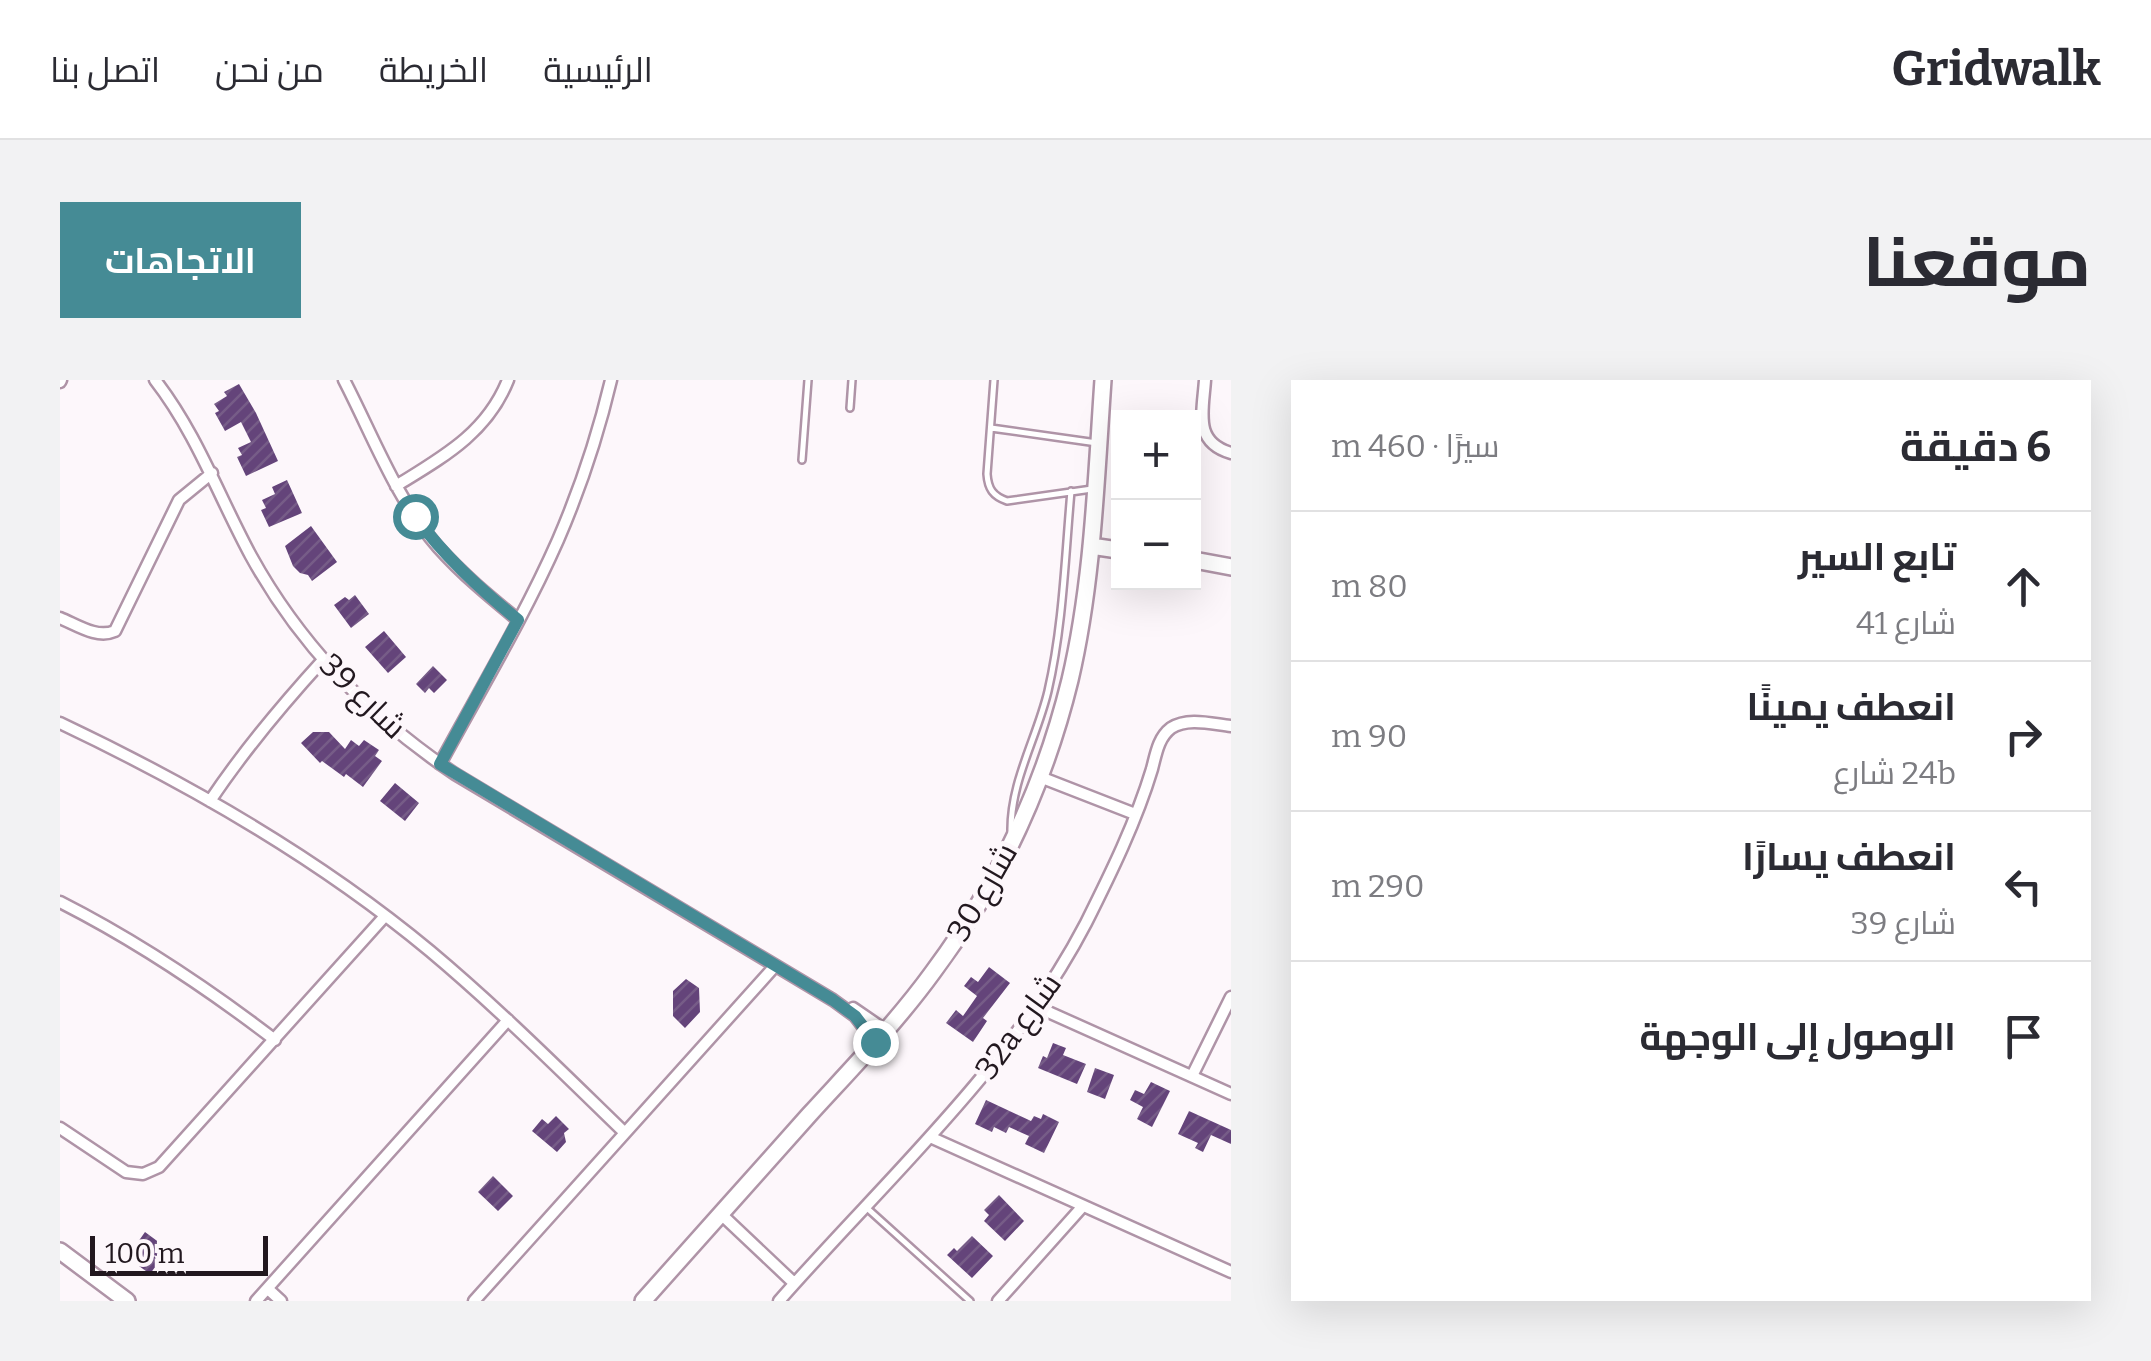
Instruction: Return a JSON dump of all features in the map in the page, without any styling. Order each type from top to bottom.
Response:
[{"type":"street","name":"شارع 39","points":[[155,380],[188,429],[273,593],[323,660],[378,716],[440,764],[833,1000],[880,1036]]},
{"type":"street","points":[[344,380],[396,486],[436,546],[518,620]]},
{"type":"street","points":[[396,486],[466,441],[493,410],[508,380]]},
{"type":"street","points":[[440,764],[552,552],[592,449],[611,380]]},
{"type":"street","name":"شارع 30","points":[[643,1301],[880,1036],[954,943],[1011,845],[1040,778],[1074,663],[1092,541],[1103,380]]},
{"type":"street","points":[[1205,380],[1202,427],[1210,443],[1231,453]]},
{"type":"street","points":[[60,618],[98,634],[115,631],[179,500],[212,473]]},
{"type":"street","points":[[1092,541],[1111,542]]},
{"type":"street","points":[[1092,541],[1111,548]]},
{"type":"street","points":[[1201,561],[1231,567]]},
{"type":"street","points":[[210,801],[263,728],[323,660]]},
{"type":"street","name":"32a شارع","points":[[779,1301],[968,1095],[1035,1006],[1088,920],[1119,854],[1166,733],[1180,724],[1197,722],[1231,726]]},
{"type":"street","points":[[60,723],[210,801],[300,855],[386,916],[508,1020],[625,1134]]},
{"type":"street","points":[[1040,778],[1135,814]]},
{"type":"street","points":[[60,902],[186,975],[275,1040]]},
{"type":"street","points":[[60,1128],[126,1172],[152,1172],[166,1162],[386,916]]},
{"type":"street","points":[[474,1301],[775,966]]},
{"type":"street","points":[[1192,1076],[1231,997]]},
{"type":"street","points":[[1035,1006],[1231,1094]]},
{"type":"street","points":[[256,1301],[508,1020]]},
{"type":"street","points":[[930,1138],[1231,1272]]},
{"type":"street","points":[[998,1301],[1083,1206]]},
{"type":"street","points":[[722,1214],[794,1284]]},
{"type":"street","points":[[60,1252],[127,1301]]},
{"type":"street","points":[[268,1288],[281,1301]]},
{"type":"lane","points":[[802,460],[808,380]]},
{"type":"lane","points":[[850,408],[852,380]]},
{"type":"lane","points":[[994,380],[988,483],[992,492],[998,498],[1016,500],[1096,488]]},
{"type":"lane","points":[[991,428],[1098,443]]},
{"type":"lane","points":[[1011,845],[1014,797],[1040,722],[1054,662],[1071,492]]},
{"type":"lane","points":[[866,1207],[970,1301]]},
{"type":"building","points":[[239,384],[278,461],[246,476],[237,457],[242,455],[238,448],[251,442],[241,422],[225,431],[214,404],[227,396],[224,392]]},
{"type":"building","points":[[287,480],[302,513],[269,527],[261,510],[266,508],[262,500],[275,494],[272,487]]},
{"type":"building","points":[[311,526],[337,562],[312,581],[293,566],[285,546]]},
{"type":"building","points":[[355,595],[369,614],[351,628],[334,605]]},
{"type":"building","points":[[384,631],[406,657],[388,673],[365,647]]},
{"type":"building","points":[[433,666],[447,680],[434,693],[429,688],[425,693],[416,684]]},
{"type":"building","points":[[313,732],[329,732],[345,749],[351,740],[359,746],[364,740],[379,750],[375,756],[382,761],[363,787],[346,774],[344,777],[320,763],[301,743]]},
{"type":"building","points":[[395,783],[419,803],[405,821],[380,801]]},
{"type":"building","points":[[989,967],[1010,983],[983,1018],[987,1021],[973,1042],[946,1023],[956,1010],[963,1016],[977,996],[964,986],[971,977],[978,982]]},
{"type":"building","points":[[686,979],[699,988],[700,1012],[685,1028],[673,1016],[673,991]]},
{"type":"building","points":[[1053,1043],[1066,1048],[1063,1055],[1086,1064],[1077,1084],[1038,1068]]},
{"type":"building","points":[[1095,1068],[1114,1075],[1105,1099],[1087,1092]]},
{"type":"building","points":[[1151,1082],[1170,1091],[1152,1127],[1137,1119],[1143,1107],[1130,1100],[1135,1090],[1144,1094]]},
{"type":"building","points":[[986,1100],[1031,1121],[1034,1116],[1041,1119],[1043,1114],[1059,1122],[1044,1153],[1025,1144],[1029,1136],[1009,1127],[1006,1133],[994,1127],[992,1132],[975,1124]]},
{"type":"building","points":[[1189,1111],[1231,1130],[1231,1144],[1211,1135],[1203,1152],[1195,1148],[1198,1143],[1178,1134]]},
{"type":"building","points":[[556,1116],[569,1129],[564,1133],[566,1142],[557,1152],[532,1131],[542,1119],[548,1124]]},
{"type":"building","points":[[493,1176],[513,1196],[498,1211],[478,1192]]},
{"type":"building","points":[[999,1195],[1024,1221],[1005,1241],[984,1221],[989,1215],[984,1210]]},
{"type":"building","points":[[145,1232],[168,1249],[150,1274],[139,1266],[138,1252],[133,1249]]},
{"type":"building","points":[[972,1236],[993,1256],[972,1278],[947,1255]]},
{"type":"route","points":[[415,516],[436,546],[518,620],[440,764],[833,1000],[855,1016],[875,1042]]}]
